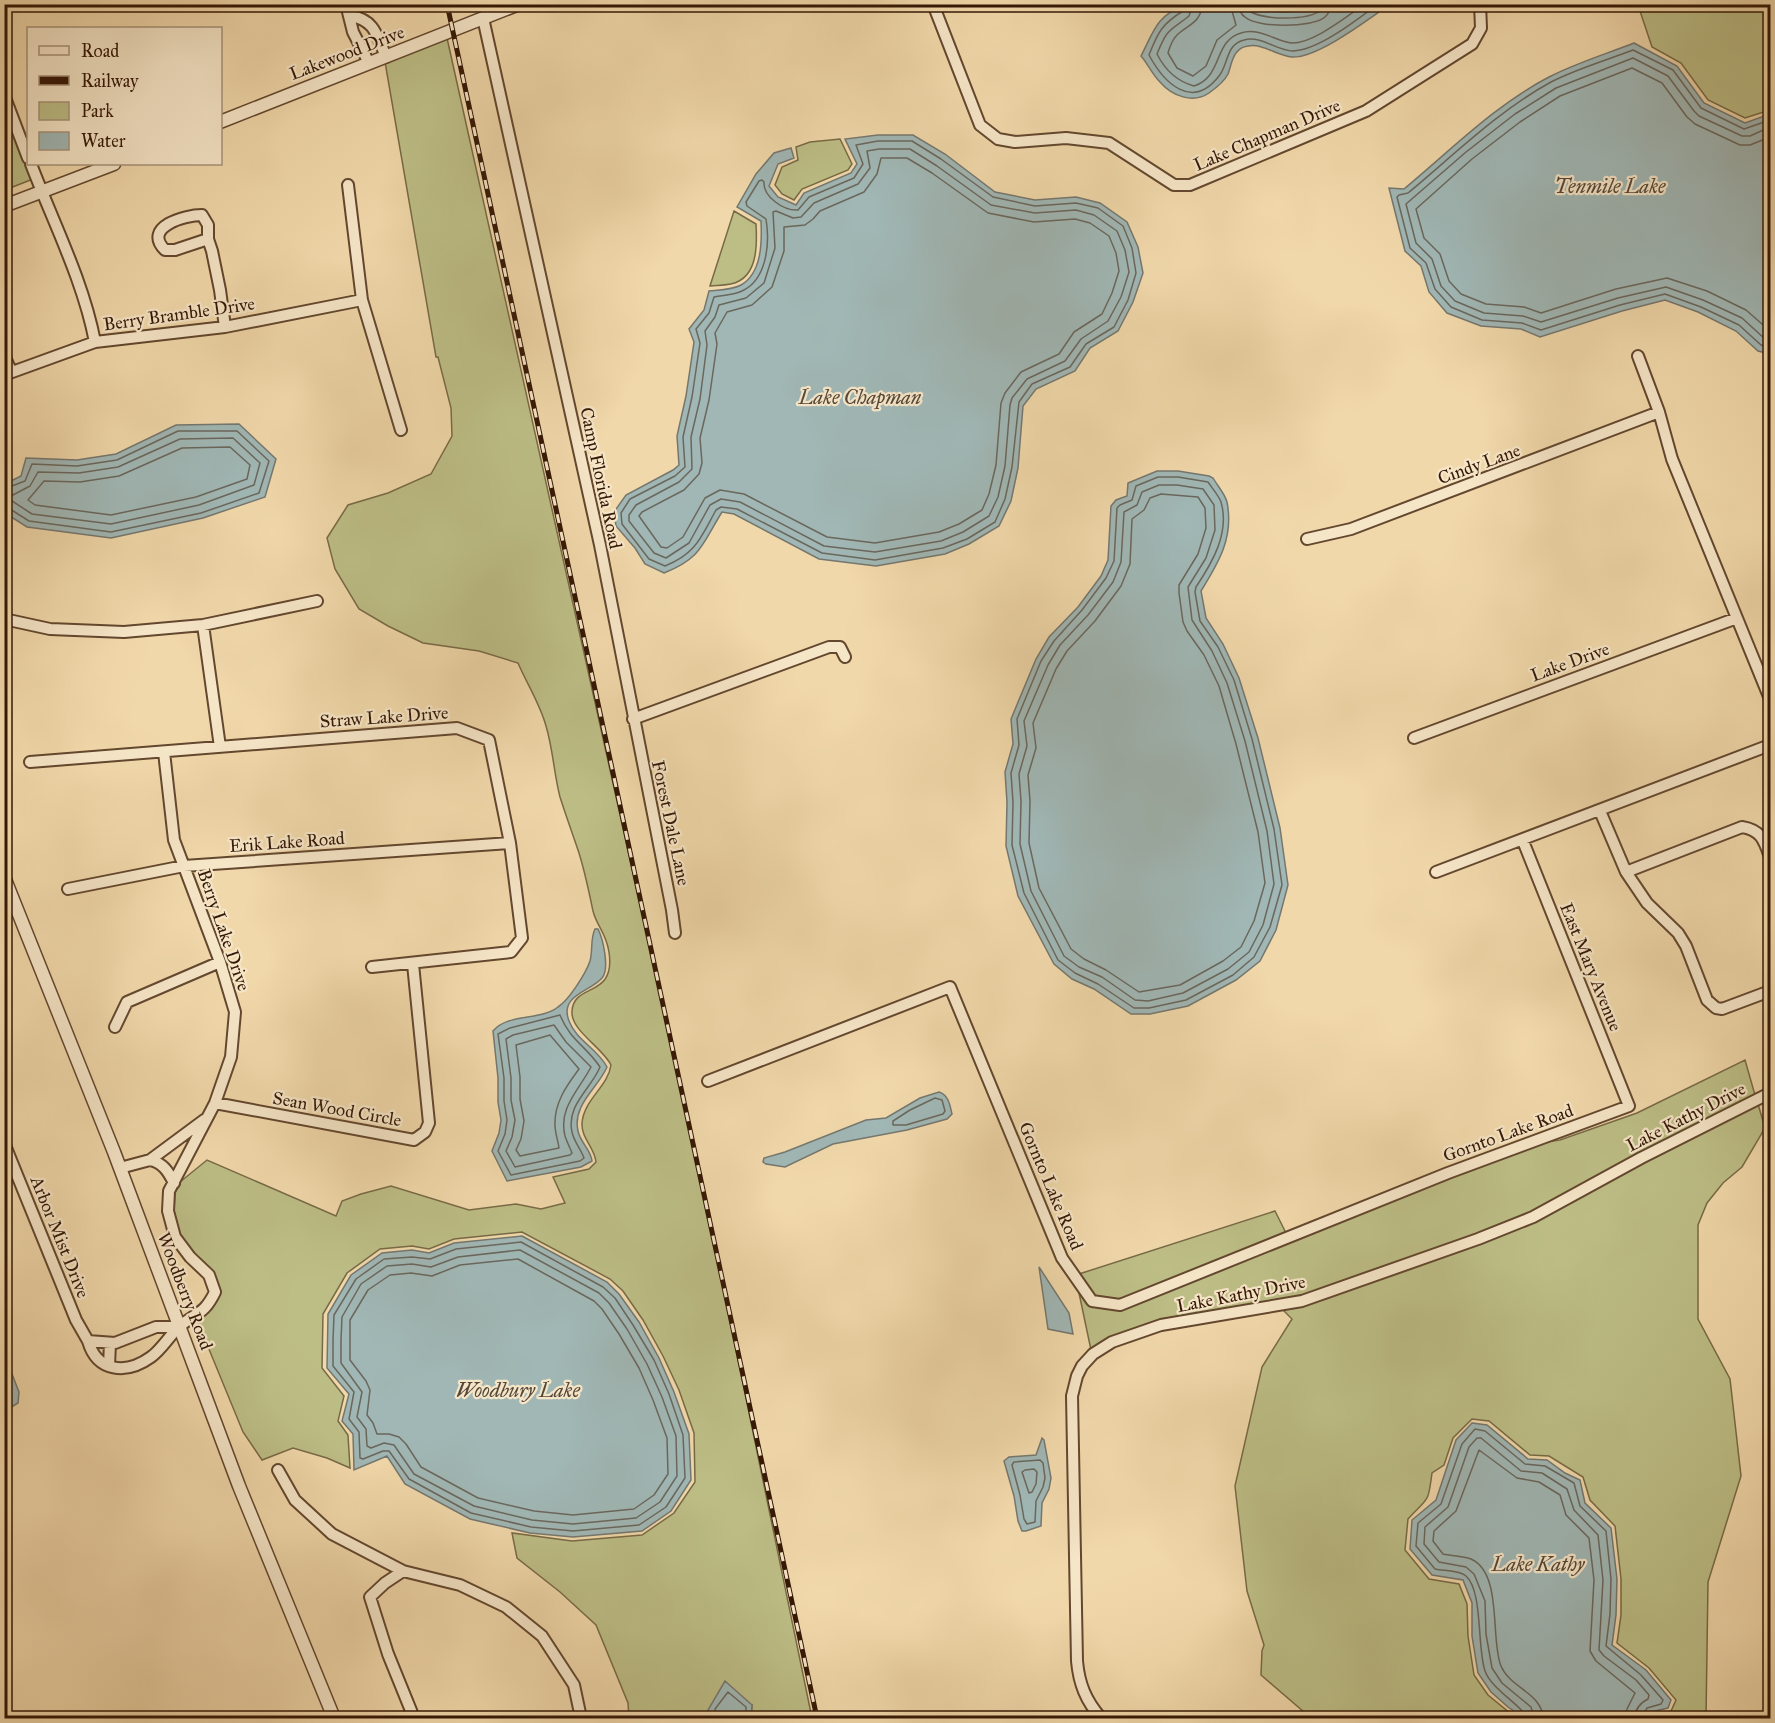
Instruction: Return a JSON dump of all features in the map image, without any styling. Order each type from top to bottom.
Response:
[{"type":"street","points":[[53,4],[64,4]]},
{"type":"street","points":[[346,4],[351,15],[353,32],[369,63]]},
{"type":"street","name":"Lakewood Drive","points":[[222,121],[519,4]]},
{"type":"street","name":"Lake Chapman Drive","points":[[933,4],[980,125],[998,139],[1015,142],[1066,138],[1109,143],[1174,185],[1190,185],[1366,111],[1472,44],[1481,28],[1480,4]]},
{"type":"street","points":[[351,15],[363,18],[374,28],[386,57]]},
{"type":"street","name":"Camp Florida Road","points":[[483,18],[597,534],[633,719]]},
{"type":"street","points":[[4,95],[27,155]]},
{"type":"street","points":[[31,165],[51,210],[89,313],[95,342]]},
{"type":"street","points":[[4,206],[111,165]]},
{"type":"street","points":[[348,185],[362,300],[401,430]]},
{"type":"street","points":[[208,239],[175,250],[165,250],[160,245],[159,235],[161,228],[171,222],[187,216],[202,215],[208,225],[208,239],[220,290],[225,327]]},
{"type":"street","name":"Berry Bramble Drive","points":[[8,373],[95,342],[225,327],[362,300]]},
{"type":"street","points":[[4,355],[8,373]]},
{"type":"street","points":[[1638,356],[1659,412],[1672,459],[1770,699]]},
{"type":"street","name":"Cindy Lane","points":[[1307,539],[1350,529],[1659,412]]},
{"type":"street","points":[[4,619],[50,629],[114,632],[203,624],[317,601]]},
{"type":"street","name":"Lake Drive","points":[[1414,738],[1737,618]]},
{"type":"street","points":[[203,624],[220,747]]},
{"type":"street","points":[[633,719],[829,647],[840,647],[845,657]]},
{"type":"street","name":"Forest Dale Lane","points":[[633,719],[675,933]]},
{"type":"street","name":"Straw Lake Drive","points":[[30,762],[457,728],[489,740],[510,843],[522,938],[511,952],[372,967]]},
{"type":"street","points":[[1436,872],[1770,746]]},
{"type":"street","name":"Berry Lake Drive","points":[[164,752],[174,840],[220,962],[235,1012],[231,1057],[215,1103],[169,1191],[168,1211],[175,1237],[190,1257],[209,1275],[215,1292],[207,1307],[179,1327]]},
{"type":"street","points":[[1600,811],[1626,872],[1647,903],[1678,933],[1686,946],[1707,1000],[1716,1008],[1722,1009],[1770,991]]},
{"type":"street","points":[[1626,872],[1742,827],[1754,829],[1762,837],[1770,857]]},
{"type":"street","name":"East Mary Avenue","points":[[1523,841],[1629,1106]]},
{"type":"street","name":"Erik Lake Road","points":[[68,889],[184,866],[510,843]]},
{"type":"street","name":"Woodberry Road","points":[[4,877],[9,903],[120,1168],[240,1486],[334,1719]]},
{"type":"street","points":[[115,1027],[127,1002],[220,962]]},
{"type":"street","name":"Sean Wood Circle","points":[[215,1103],[414,1140],[425,1132],[429,1123],[413,964]]},
{"type":"street","name":"Gornto Lake Road","points":[[708,1081],[950,987],[1062,1258],[1092,1301],[1120,1305],[1448,1173],[1629,1106]]},
{"type":"street","name":"Lake Kathy Drive","points":[[1101,1719],[1082,1689],[1077,1661],[1071,1410],[1073,1386],[1077,1376],[1094,1353],[1121,1339],[1161,1325],[1270,1308],[1312,1298],[1511,1227],[1770,1093]]},
{"type":"street","name":"Berry Lake Drive","points":[[120,1168],[150,1160],[209,1116]]},
{"type":"street","name":"Arbor Mist Drive","points":[[4,1143],[92,1354],[102,1364],[109,1366]]},
{"type":"street","points":[[150,1160],[160,1162],[174,1183]]},
{"type":"street","points":[[88,1341],[116,1344],[156,1327],[179,1327]]},
{"type":"street","points":[[110,1343],[109,1366],[118,1368],[134,1365],[151,1357],[179,1327]]},
{"type":"street","points":[[278,1470],[294,1500],[332,1534],[403,1571],[460,1585],[506,1607],[542,1636],[574,1684],[581,1719]]},
{"type":"street","points":[[403,1571],[370,1597],[388,1654],[414,1719]]},
{"type":"green space","points":[[1638,5],[1770,5],[1770,110],[1745,118],[1708,100],[1681,63],[1652,47]]},
{"type":"green space","points":[[447,38],[696,1156],[812,1718],[751,1718],[752,1705],[711,1715],[711,1718],[629,1718],[628,1703],[596,1625],[560,1592],[517,1558],[512,1533],[572,1541],[642,1535],[674,1513],[695,1482],[694,1433],[679,1390],[643,1320],[623,1291],[610,1279],[522,1232],[454,1239],[429,1249],[412,1246],[380,1249],[347,1273],[323,1314],[322,1368],[344,1396],[338,1421],[348,1435],[350,1468],[327,1458],[293,1448],[262,1460],[243,1432],[197,1320],[212,1309],[220,1290],[213,1272],[194,1254],[180,1235],[174,1211],[175,1192],[180,1182],[207,1160],[336,1216],[342,1201],[391,1186],[469,1210],[516,1204],[541,1209],[565,1203],[553,1177],[589,1169],[596,1162],[582,1123],[587,1107],[609,1073],[611,1065],[581,1032],[573,1018],[572,1011],[574,1002],[580,996],[601,984],[606,977],[610,967],[609,952],[606,939],[595,917],[581,860],[560,797],[548,735],[540,710],[518,663],[479,651],[423,643],[359,609],[335,569],[327,538],[348,505],[388,493],[431,474],[452,436],[451,408],[438,357],[436,357],[385,62]]},
{"type":"green space","points":[[4,107],[33,179],[4,190]]},
{"type":"green space","points":[[840,139],[852,164],[848,170],[802,189],[794,200],[782,194],[775,185],[782,167],[798,160],[796,147],[810,142]]},
{"type":"green space","points":[[734,211],[756,224],[753,263],[745,276],[736,283],[710,286]]},
{"type":"green space","points":[[1745,1060],[1755,1095],[1509,1223],[1301,1296],[1148,1324],[1110,1338],[1091,1350],[1079,1293],[1090,1306],[1119,1310],[1450,1177],[1546,1142],[1560,1140],[1637,1113]]},
{"type":"green space","points":[[1758,1104],[1765,1128],[1742,1167],[1723,1183],[1707,1203],[1698,1225],[1698,1319],[1730,1379],[1741,1476],[1708,1582],[1706,1718],[1652,1718],[1671,1711],[1676,1700],[1649,1668],[1617,1643],[1621,1615],[1621,1579],[1615,1526],[1590,1500],[1583,1477],[1549,1456],[1530,1455],[1489,1421],[1472,1419],[1453,1438],[1444,1465],[1432,1473],[1426,1500],[1408,1519],[1405,1550],[1429,1579],[1459,1584],[1467,1604],[1468,1636],[1474,1675],[1488,1695],[1516,1718],[1311,1718],[1261,1675],[1264,1645],[1247,1591],[1235,1486],[1262,1367],[1292,1319],[1283,1310],[1325,1299],[1513,1231]]},
{"type":"green space","points":[[1275,1211],[1286,1233],[1120,1300],[1095,1297],[1079,1274]]},
{"type":"water","points":[[1185,4],[1247,5],[1283,12],[1307,10],[1325,5],[1389,5],[1342,37],[1303,56],[1286,56],[1259,46],[1243,47],[1236,53],[1228,74],[1220,85],[1203,96],[1190,98],[1177,95],[1165,87],[1141,56],[1153,31],[1162,19]]},
{"type":"water","name":"Tenmile Lake","points":[[1634,43],[1677,66],[1704,103],[1745,123],[1770,114],[1770,354],[1758,351],[1736,331],[1698,312],[1665,300],[1540,337],[1521,329],[1481,326],[1447,313],[1429,292],[1421,266],[1405,251],[1389,188],[1404,189],[1492,114],[1529,88],[1570,67]]},
{"type":"water","name":"Lake Chapman","points":[[878,135],[913,135],[945,154],[995,192],[1035,200],[1076,197],[1100,203],[1127,222],[1138,247],[1143,273],[1133,302],[1118,331],[1090,348],[1075,371],[1036,389],[1023,406],[1018,468],[1011,501],[999,526],[969,544],[945,554],[876,566],[819,559],[734,514],[722,512],[700,549],[686,562],[664,573],[645,564],[616,526],[614,512],[626,495],[679,465],[677,436],[694,342],[689,329],[704,310],[709,291],[730,289],[741,285],[748,280],[757,265],[761,221],[737,207],[756,174],[774,153],[791,148],[794,158],[778,164],[769,186],[778,197],[796,205],[804,193],[851,173],[857,164],[845,139]]},
{"type":"water","points":[[239,424],[276,459],[265,497],[203,518],[111,538],[27,527],[5,513],[5,484],[21,476],[26,458],[77,460],[116,454],[176,425]]},
{"type":"water","points":[[1157,471],[1178,471],[1209,476],[1213,478],[1227,502],[1229,515],[1227,538],[1214,570],[1201,591],[1206,618],[1223,644],[1239,678],[1258,738],[1280,828],[1288,885],[1276,930],[1260,961],[1236,980],[1188,1006],[1150,1014],[1131,1014],[1094,989],[1072,979],[1054,964],[1018,896],[1006,846],[1005,772],[1013,744],[1011,719],[1036,659],[1049,637],[1078,607],[1101,576],[1108,560],[1111,506],[1116,500],[1127,496],[1128,483]]},
{"type":"water","points":[[595,929],[598,929],[604,947],[606,961],[604,974],[597,983],[572,1000],[567,1012],[572,1028],[607,1067],[582,1105],[577,1122],[579,1135],[592,1161],[581,1167],[507,1181],[492,1151],[501,1120],[493,1031],[499,1025],[515,1019],[551,1011],[567,999],[588,966]]},
{"type":"water","points":[[939,1092],[947,1098],[950,1104],[952,1114],[947,1119],[907,1130],[833,1144],[785,1167],[763,1162],[764,1158],[866,1120],[886,1118],[920,1098]]},
{"type":"water","name":"Woodbury Lake","points":[[522,1236],[607,1282],[619,1294],[639,1322],[674,1392],[689,1434],[691,1480],[671,1511],[642,1531],[573,1537],[530,1533],[470,1519],[405,1484],[387,1456],[354,1470],[353,1434],[342,1421],[349,1394],[327,1368],[328,1314],[351,1275],[382,1253],[412,1250],[429,1253],[454,1243]]},
{"type":"water","points":[[1039,1267],[1069,1313],[1073,1334],[1048,1329]]},
{"type":"water","points":[[5,1356],[19,1392],[18,1403],[5,1411]]},
{"type":"water","name":"Lake Kathy","points":[[1472,1423],[1487,1425],[1528,1459],[1547,1460],[1580,1480],[1585,1503],[1611,1528],[1617,1579],[1612,1645],[1646,1670],[1671,1700],[1668,1708],[1651,1712],[1647,1718],[1524,1718],[1491,1692],[1478,1673],[1472,1636],[1472,1603],[1463,1580],[1432,1575],[1410,1549],[1412,1520],[1436,1500],[1456,1440]]},
{"type":"water","points":[[1042,1438],[1051,1478],[1049,1489],[1042,1503],[1041,1526],[1022,1531],[1004,1461],[1009,1457],[1036,1455]]},
{"type":"water","points":[[725,1681],[752,1705],[751,1718],[711,1718],[708,1710]]},
{"type":"railway","points":[[447,4],[817,1718]]}]
